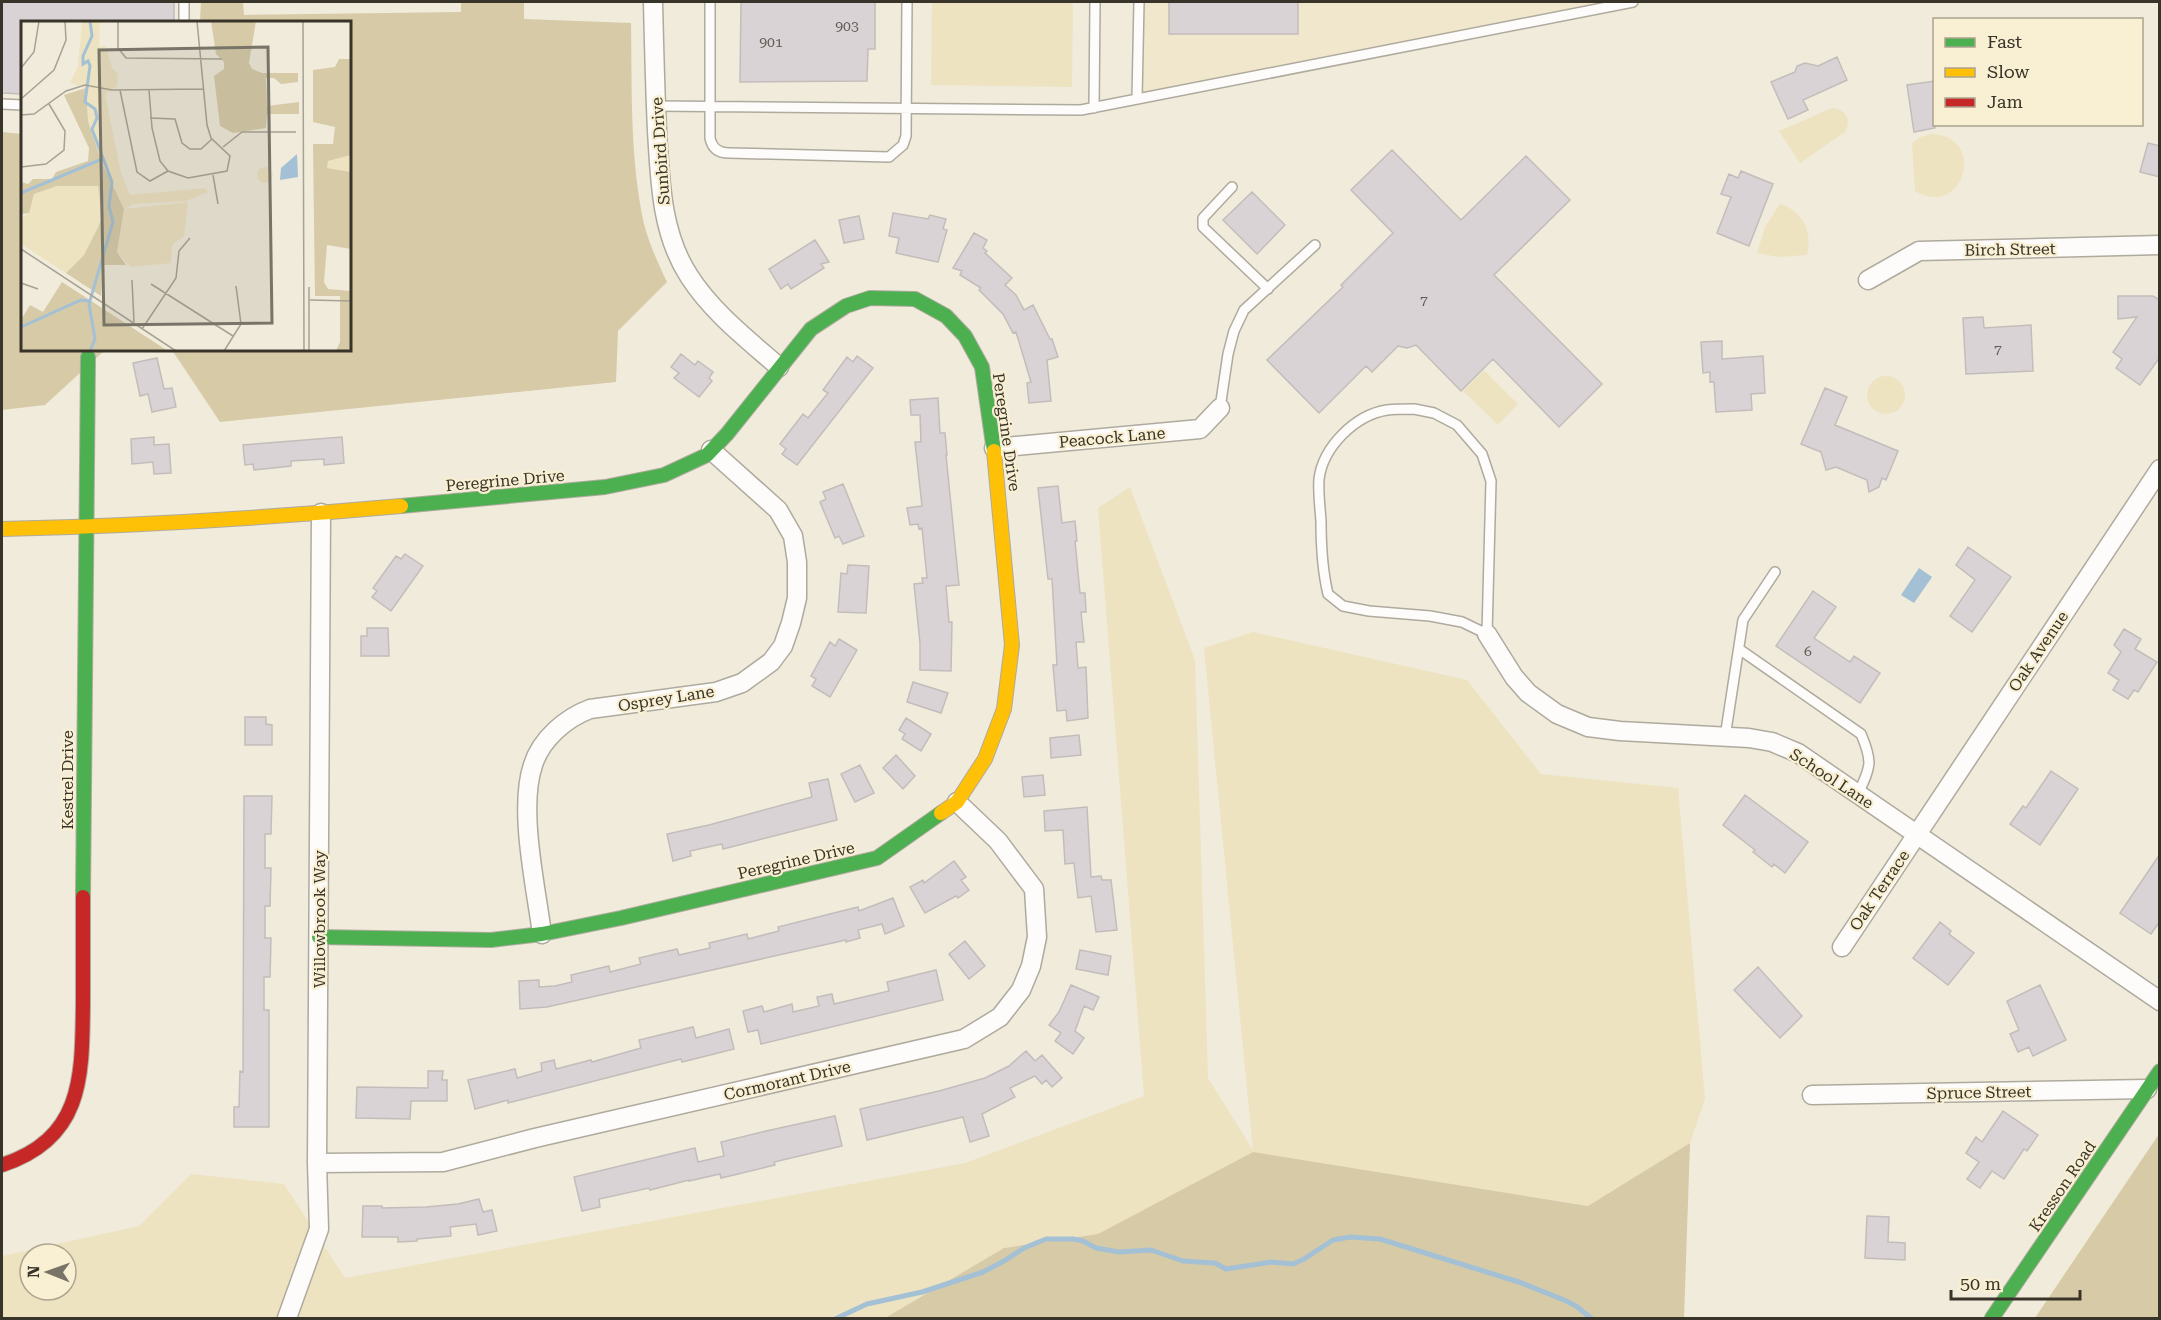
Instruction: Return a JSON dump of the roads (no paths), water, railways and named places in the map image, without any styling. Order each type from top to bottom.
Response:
[{"type":"street","name":"Sunbird Drive","points":[[654,2],[660,190],[664,212],[678,254],[688,275],[712,307],[779,367]]},
{"type":"street","name":"Birch Street","points":[[1868,280],[1920,251],[2160,245]]},
{"type":"street","name":"Peregrine Drive","points":[[2,529],[85,527],[321,513],[604,487],[664,475],[707,454],[727,434],[812,329],[846,306],[870,298],[915,299],[946,316],[965,336],[982,367],[994,448],[1012,645],[1004,710],[985,759],[957,802],[877,858],[621,918],[542,934],[491,940],[319,937]]},
{"type":"street","name":"Kestrel Drive","points":[[2,1165],[17,1161],[37,1150],[53,1134],[69,1113],[82,1064],[88,357]]},
{"type":"street","name":"Peacock Lane","points":[[994,448],[1200,429],[1220,408]]},
{"type":"street","name":"Osprey Lane","points":[[542,934],[527,824],[528,794],[532,767],[537,754],[551,736],[574,715],[590,709],[716,692],[742,682],[771,662],[783,646],[797,598],[793,536],[778,510],[711,450]]},
{"type":"street","name":"Oak Avenue","points":[[1917,833],[2160,469]]},
{"type":"street","name":"Willowbrook Way","points":[[287,1318],[319,1229],[317,1162],[321,513]]},
{"type":"street","name":"School Lane","points":[[1487,634],[1514,677],[1528,693],[1557,714],[1588,727],[1772,742],[1798,753],[2160,1001]]},
{"type":"street","name":"Cormorant Drive","points":[[317,1162],[443,1162],[535,1138],[964,1039],[1000,1017],[1021,990],[1031,966],[1038,937],[1034,889],[998,841],[957,802]]},
{"type":"street","name":"Oak Terrace","points":[[1842,947],[1917,833]]},
{"type":"street","name":"Kresson Road","points":[[1992,1318],[2160,1071]]},
{"type":"street","name":"Spruce Street","points":[[1812,1095],[2147,1089]]},
{"type":"lane","points":[[184,2],[184,21]]},
{"type":"lane","points":[[710,2],[711,143],[718,151],[723,153],[889,157],[903,145],[906,136],[907,2]]},
{"type":"lane","points":[[1094,108],[1095,2]]},
{"type":"lane","points":[[1137,99],[1139,2]]},
{"type":"lane","points":[[656,106],[1081,110],[1609,4],[1633,2]]},
{"type":"lane","points":[[2,104],[21,105]]},
{"type":"lane","points":[[1232,188],[1203,218],[1203,228],[1268,289]]},
{"type":"lane","points":[[1220,408],[1228,354],[1234,331],[1245,310],[1315,245]]},
{"type":"lane","points":[[1414,409],[1434,413],[1457,425],[1482,454],[1491,481],[1487,634],[1462,622],[1343,606],[1328,594],[1322,568],[1319,478],[1325,459],[1349,428],[1385,410],[1414,409]]},
{"type":"lane","points":[[1725,737],[1743,620],[1775,572]]},
{"type":"lane","points":[[1739,649],[1861,734],[1869,753],[1870,769],[1858,794]]},
{"type":"water","points":[[1919,568],[1932,577],[1914,603],[1901,595]]},
{"type":"waterway","points":[[837,1318],[867,1304],[922,1292],[983,1272],[1024,1248],[1046,1239],[1073,1239],[1096,1248],[1119,1252],[1151,1250],[1183,1261],[1215,1263],[1226,1269],[1272,1262],[1293,1264],[1333,1240],[1350,1237],[1380,1239],[1519,1282],[1564,1300],[1591,1318]]}]
